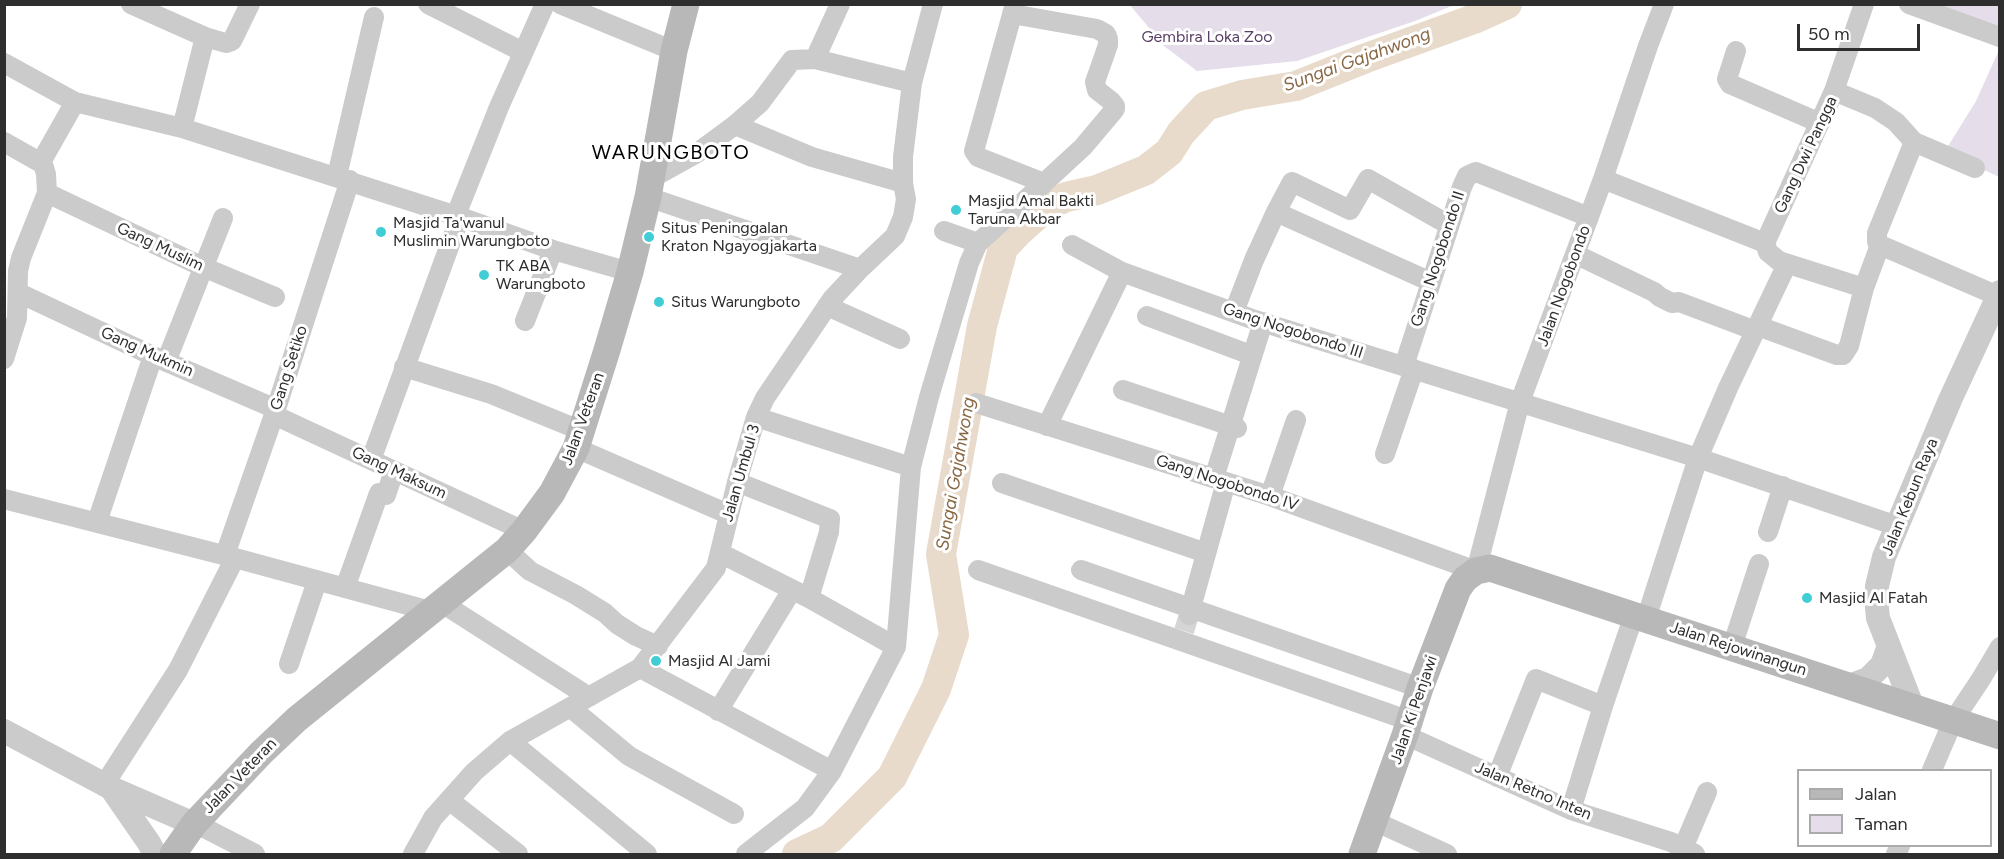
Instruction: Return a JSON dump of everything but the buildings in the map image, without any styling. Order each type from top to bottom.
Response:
[{"type":"main road","name":"Jalan Veteran","points":[[173,855],[195,823],[261,753],[515,541],[552,493],[579,439],[630,273],[650,187],[674,51],[686,4]]},
{"type":"main road","name":"Jalan Rejowinangun","points":[[1476,571],[1490,568],[2000,736]]},
{"type":"main road","name":"Jalan Ki Penjawi","points":[[1362,855],[1420,688],[1458,589],[1465,579],[1476,571]]},
{"type":"street","points":[[131,4],[206,37],[226,43],[232,41],[250,4]]},
{"type":"street","points":[[428,4],[523,52]]},
{"type":"street","points":[[370,460],[458,216],[523,52],[545,4]]},
{"type":"street","points":[[560,4],[674,51]]},
{"type":"street","points":[[815,59],[840,4]]},
{"type":"street","name":"Jalan Umbul 3","points":[[413,855],[433,818],[474,772],[510,741],[640,668],[710,578],[716,568],[728,514],[756,417],[765,398],[827,306],[860,269],[895,236],[903,217],[906,199],[903,183],[903,157],[912,83],[933,4]]},
{"type":"street","name":"Jalan Nogobondo","points":[[1476,571],[1520,402],[1603,179],[1664,4]]},
{"type":"street","points":[[1834,91],[1864,4]]},
{"type":"street","points":[[1909,4],[2000,37]]},
{"type":"street","points":[[746,855],[805,808],[832,771],[896,647],[910,467],[969,263],[978,243],[1044,183],[1083,147],[1115,109],[1114,104],[1097,90],[1095,82],[1108,45],[1106,34],[1097,29],[1013,9],[974,151],[978,157],[1044,183]]},
{"type":"street","name":"Gang Setiko","points":[[108,786],[178,670],[230,557],[343,178],[374,17]]},
{"type":"street","points":[[182,128],[206,37]]},
{"type":"street","points":[[1736,51],[1727,79],[1730,84],[1820,123]]},
{"type":"street","points":[[650,187],[735,125],[760,103],[792,60],[815,59],[912,83]]},
{"type":"street","points":[[4,63],[75,102],[182,128],[343,178],[553,250],[630,273]]},
{"type":"street","name":"Gang Dwi Pangga","points":[[1765,243],[1834,91],[1875,108],[1896,122],[1914,142]]},
{"type":"street","points":[[41,162],[75,102]]},
{"type":"street","points":[[735,125],[812,157],[903,183]]},
{"type":"street","points":[[4,142],[41,162],[45,170],[47,193],[21,258],[18,271],[17,318],[4,359]]},
{"type":"street","points":[[1975,168],[1914,142],[1877,233],[1877,242],[1999,294]]},
{"type":"street","name":"Gang Nogobondo II","points":[[1385,454],[1431,282],[1465,180],[1470,173],[1476,172],[1589,217]]},
{"type":"street","points":[[1603,179],[1765,243],[1773,258],[1787,264],[1864,288]]},
{"type":"street","points":[[1234,312],[1254,260],[1292,182],[1350,210],[1368,180],[1449,225]]},
{"type":"street","points":[[650,187],[860,269]]},
{"type":"street","name":"Gang Muslim","points":[[47,193],[203,267],[275,297]]},
{"type":"street","points":[[1276,212],[1431,282]]},
{"type":"street","points":[[97,522],[159,359],[203,267],[223,218]]},
{"type":"street","points":[[944,231],[978,243]]},
{"type":"street","name":"Gang Nogobondo III","points":[[1072,245],[1122,272],[1263,322],[1698,458],[1897,526]]},
{"type":"street","points":[[1575,255],[1654,292],[1672,303],[1679,302],[1841,355],[1849,346],[1864,288],[1880,245]]},
{"type":"street","points":[[525,321],[553,250]]},
{"type":"street","points":[[1571,810],[1603,706],[1640,617],[1698,458],[1787,264]]},
{"type":"street","points":[[1047,426],[1122,272]]},
{"type":"street","name":"Gang Mukmin","points":[[19,293],[275,412]]},
{"type":"street","name":"Jalan Kebun Raya","points":[[1913,708],[1878,618],[1876,608],[1878,586],[1884,558],[1897,526],[1950,400],[1999,294]]},
{"type":"street","points":[[827,306],[900,339]]},
{"type":"street","points":[[1147,316],[1251,354]]},
{"type":"street","points":[[1186,624],[1206,554],[1220,480],[1251,354],[1263,322]]},
{"type":"street","points":[[404,367],[491,394],[728,514]]},
{"type":"street","points":[[1123,390],[1234,427]]},
{"type":"street","name":"Gang Nogobondo IV","points":[[976,403],[1270,496],[1476,571]]},
{"type":"street","name":"Gang Maksum","points":[[275,412],[394,471],[515,541],[530,571],[576,595],[636,636],[658,646]]},
{"type":"street","points":[[756,417],[910,467]]},
{"type":"street","points":[[1270,496],[1296,420]]},
{"type":"street","points":[[345,588],[379,493],[386,495],[394,471]]},
{"type":"street","points":[[718,711],[801,594],[829,532],[830,519],[737,482]]},
{"type":"street","points":[[1002,483],[1206,554]]},
{"type":"street","points":[[1768,532],[1783,486]]},
{"type":"street","points":[[4,499],[317,581],[436,607],[589,697]]},
{"type":"street","points":[[720,553],[801,594],[896,647]]},
{"type":"street","points":[[1732,647],[1759,564]]},
{"type":"street","points":[[978,570],[1420,688]]},
{"type":"street","points":[[1081,570],[1186,624]]},
{"type":"street","points":[[289,664],[317,581]]},
{"type":"street","name":"Jalan Retno Inten","points":[[1186,624],[1408,728],[1497,777],[1571,810],[1679,850]]},
{"type":"street","points":[[1849,686],[1868,680],[1882,665],[1889,646]]},
{"type":"street","points":[[1933,769],[1953,721],[2000,647]]},
{"type":"street","points":[[640,668],[832,771]]},
{"type":"street","points":[[1497,777],[1536,679],[1603,706]]},
{"type":"street","points":[[571,708],[629,756],[734,814]]},
{"type":"street","points":[[4,731],[108,786],[195,823],[255,855]]},
{"type":"street","points":[[510,741],[647,855]]},
{"type":"street","points":[[108,786],[154,855]]},
{"type":"street","points":[[1679,850],[1707,792]]},
{"type":"street","points":[[449,800],[518,855]]},
{"type":"street","points":[[1374,821],[1447,855]]},
{"type":"green space","name":"Gembira Loka Zoo","points":[[1130,5],[1454,5],[1415,21],[1297,61],[1197,71],[1164,46]]},
{"type":"green space","points":[[1924,5],[1999,5],[1999,26]]},
{"type":"green space","points":[[1999,50],[1999,177],[1945,151],[1976,101]]},
{"type":"waterway","name":"Sungai Gajahwong","points":[[1003,248],[1047,206],[1066,197],[1097,190],[1146,170],[1169,152],[1181,133],[1206,106],[1242,95],[1296,86],[1474,19],[1507,4]]},
{"type":"waterway","name":"Sungai Gajahwong","points":[[797,854],[831,838],[892,777],[936,689],[954,635],[941,554],[982,326],[1002,252]]},
{"type":"tunnel","points":[[1184,631],[1189,615]]},
{"type":"place","name":"Masjid Amal Bakti Taruna Akbar","points":[[956,210]]},
{"type":"place","name":"Masjid Ta'wanul Muslimin Warungboto","points":[[381,232]]},
{"type":"place","name":"Situs Peninggalan Kraton Ngayogjakarta","points":[[649,237]]},
{"type":"place","name":"TK ABA Warungboto","points":[[484,275]]},
{"type":"place","name":"Situs Warungboto","points":[[659,302]]},
{"type":"place","name":"Masjid Al Fatah","points":[[1807,598]]},
{"type":"place","name":"Masjid Al Jami","points":[[656,661]]},
{"type":"district","name":"WARUNGBOTO","points":[[671,153]]}]
